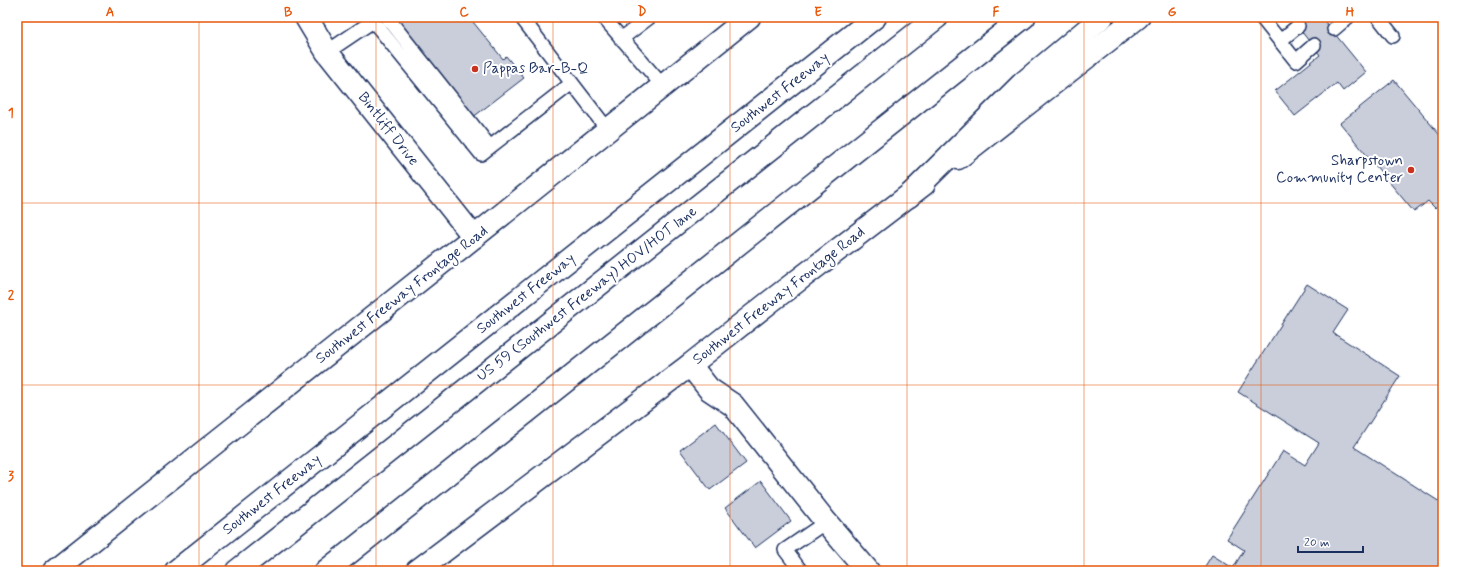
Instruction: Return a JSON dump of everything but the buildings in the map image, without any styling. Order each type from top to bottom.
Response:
[{"type":"main road","name":"Bintliff Drive","points":[[306,17],[327,52],[474,237]]},
{"type":"main road","name":"Southwest Freeway Frontage Road","points":[[54,571],[749,17]]},
{"type":"main road","name":"Southwest Freeway","points":[[176,571],[875,17]]},
{"type":"main road","name":"US 59 (Southwest Freeway) HOV/HOT lane","points":[[237,571],[937,17]]},
{"type":"main road","points":[[326,571],[1024,17]]},
{"type":"main road","points":[[909,196],[1023,84],[1102,17]]},
{"type":"main road","name":"Southwest Freeway Frontage Road","points":[[429,568],[777,296],[909,196],[1138,17]]},
{"type":"main road","points":[[690,365],[709,389],[733,406],[826,522],[868,571]]},
{"type":"lane","points":[[387,17],[490,148]]},
{"type":"lane","points":[[521,17],[608,130]]},
{"type":"lane","points":[[602,17],[663,86]]},
{"type":"lane","points":[[621,39],[650,17]]},
{"type":"lane","points":[[1334,29],[1348,17]]},
{"type":"lane","points":[[1378,17],[1393,36]]},
{"type":"lane","points":[[1265,18],[1280,41],[1296,61],[1314,46]]},
{"type":"lane","points":[[327,52],[373,21],[481,154],[572,84]]},
{"type":"lane","points":[[1280,41],[1298,26]]},
{"type":"lane","points":[[801,571],[785,550],[826,522]]},
{"type":"place","name":"Pappas Bar-B-Q","points":[[475,69]]},
{"type":"place","name":"Sharpstown Community Center","points":[[1411,170]]}]
